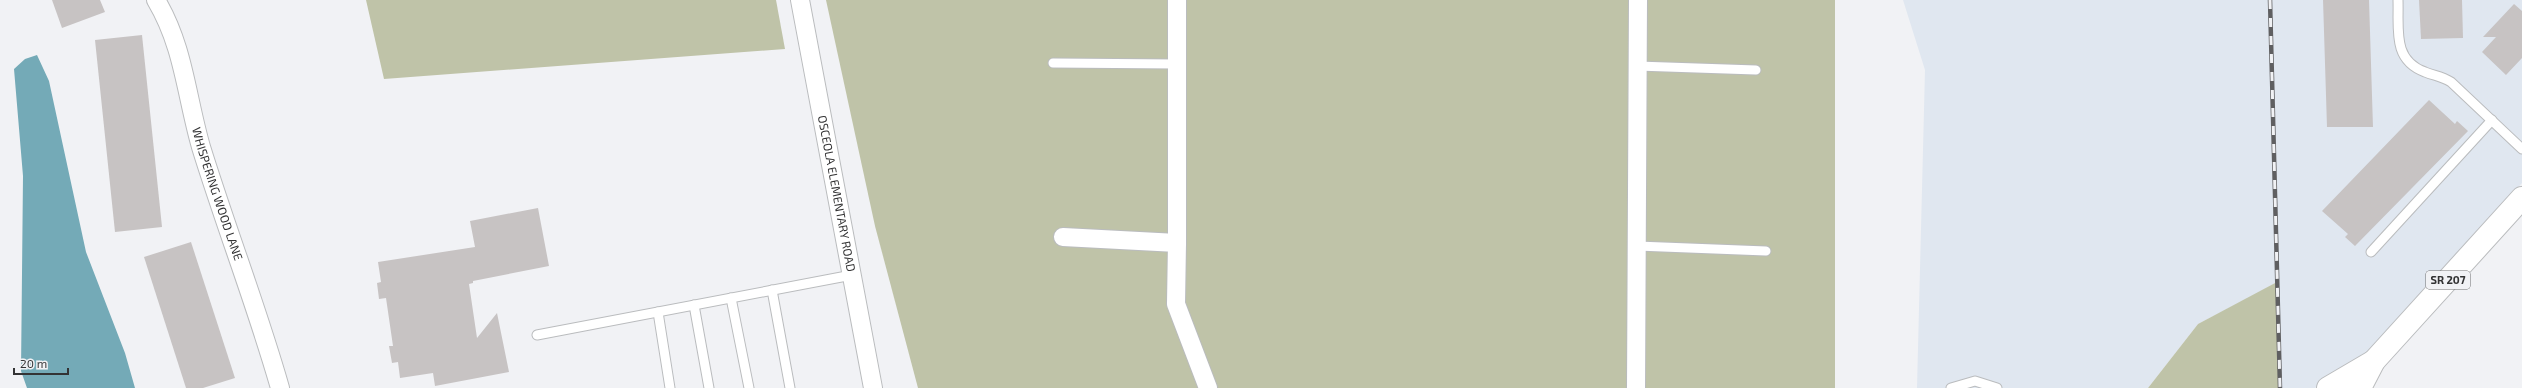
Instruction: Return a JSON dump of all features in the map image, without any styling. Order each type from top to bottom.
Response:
[{"type":"highway","name":"SR 207","points":[[2360,388],[2374,361],[2522,198]]},
{"type":"highway","name":"SR 207","points":[[2328,388],[2374,361]]},
{"type":"street","name":"WHISPERING WOOD LANE","points":[[156,0],[179,47],[200,144],[224,220],[269,349],[280,388]]},
{"type":"street","name":"OSCEOLA ELEMENTARY ROAD","points":[[800,0],[873,388]]},
{"type":"street","points":[[1177,0],[1176,304],[1203,387]]},
{"type":"street","points":[[1636,388],[1638,0]]},
{"type":"street","points":[[1063,237],[1177,244]]},
{"type":"lane","points":[[2398,0],[2400,47],[2408,64],[2426,72],[2438,74],[2450,82],[2522,149]]},
{"type":"lane","points":[[1052,63],[1177,64]]},
{"type":"lane","points":[[1637,66],[1756,70]]},
{"type":"lane","points":[[2371,252],[2492,120]]},
{"type":"lane","points":[[1637,246],[1766,251]]},
{"type":"lane","points":[[537,335],[852,275]]},
{"type":"lane","points":[[772,290],[790,388]]},
{"type":"lane","points":[[731,298],[749,388]]},
{"type":"lane","points":[[694,305],[709,388]]},
{"type":"lane","points":[[658,312],[670,388]]},
{"type":"lane","points":[[1951,388],[1975,381],[1997,388]]},
{"type":"shaded area","points":[[1903,0],[2522,0],[2522,183],[2373,348],[2371,347],[2368,353],[2326,376],[2315,388],[2280,388],[2277,283],[2198,324],[2148,388],[1917,388],[1925,70]]},
{"type":"green space","points":[[366,0],[776,0],[785,49],[384,79]]},
{"type":"green space","points":[[826,0],[1835,0],[1835,388],[918,388],[875,226]]},
{"type":"green space","points":[[2277,282],[2280,388],[2148,388],[2198,324]]},
{"type":"water","points":[[37,55],[49,81],[86,252],[125,353],[135,388],[27,388],[21,371],[23,176],[14,69],[25,59]]},
{"type":"building","points":[[52,0],[100,0],[105,12],[62,28]]},
{"type":"building","points":[[2323,0],[2369,0],[2373,127],[2327,127]]},
{"type":"building","points":[[2419,0],[2462,0],[2463,38],[2421,39]]},
{"type":"building","points":[[2514,4],[2522,11],[2522,58],[2506,75],[2482,52],[2496,37],[2483,37]]},
{"type":"building","points":[[142,35],[162,227],[115,232],[95,40]]},
{"type":"building","points":[[2429,100],[2455,124],[2457,121],[2468,131],[2355,246],[2345,237],[2348,234],[2322,211]]},
{"type":"building","points":[[538,208],[549,266],[473,281],[473,283],[469,284],[477,338],[497,313],[509,372],[435,386],[433,373],[400,378],[398,362],[392,363],[389,346],[393,346],[386,298],[379,299],[377,283],[381,282],[378,262],[475,247],[470,221]]},
{"type":"building","points":[[191,242],[235,378],[203,388],[186,388],[144,257]]},
{"type":"railway","points":[[2270,0],[2280,388]]}]
